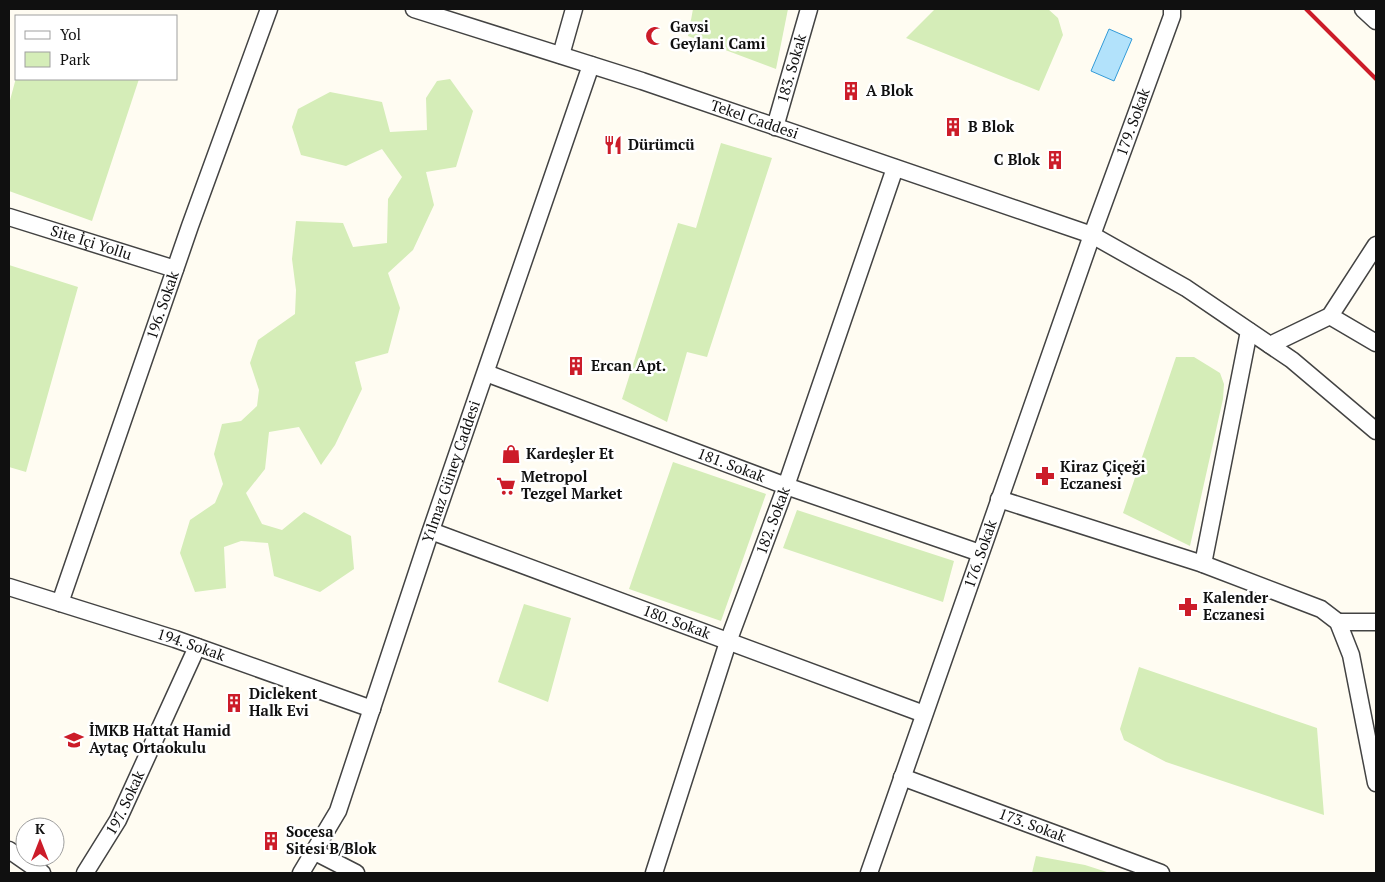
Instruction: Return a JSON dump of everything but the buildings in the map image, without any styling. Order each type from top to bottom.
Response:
[{"type":"street","name":"196. Sokak","points":[[60,603],[175,269],[269,9]]},
{"type":"street","name":"Tekel Caddesi","points":[[414,9],[561,55],[1092,235],[1186,288],[1292,360],[1376,431]]},
{"type":"street","points":[[561,55],[574,9]]},
{"type":"street","name":"183. Sokak","points":[[775,127],[809,9]]},
{"type":"street","name":"179. Sokak","points":[[1092,235],[1172,16],[1172,9]]},
{"type":"street","points":[[1364,9],[1376,21]]},
{"type":"street","name":"Yılmaz Güney Caddesi","points":[[301,873],[338,811],[431,531],[591,65]]},
{"type":"street","name":"182. Sokak","points":[[654,873],[728,642],[786,486],[895,168]]},
{"type":"street","name":"Site İçi Yollu","points":[[9,217],[175,269]]},
{"type":"street","name":"176. Sokak","points":[[869,873],[1092,235]]},
{"type":"street","points":[[1270,345],[1330,316],[1376,245]]},
{"type":"street","points":[[1330,316],[1376,343]]},
{"type":"street","points":[[1203,564],[1249,331]]},
{"type":"street","name":"181. Sokak","points":[[486,373],[786,486],[980,553]]},
{"type":"street","points":[[999,499],[1203,564],[1321,609],[1338,622],[1351,655],[1376,783]]},
{"type":"street","name":"180. Sokak","points":[[431,531],[924,714]]},
{"type":"street","name":"194. Sokak","points":[[9,587],[197,647],[372,709]]},
{"type":"street","points":[[1338,622],[1376,622]]},
{"type":"street","name":"197. Sokak","points":[[85,873],[118,820],[197,647]]},
{"type":"street","name":"173. Sokak","points":[[902,777],[1161,873]]},
{"type":"street","points":[[9,850],[42,873]]},
{"type":"street","points":[[315,852],[356,873]]},
{"type":"green space","points":[[693,9],[788,9],[776,69],[688,36]]},
{"type":"green space","points":[[935,9],[1048,9],[1058,18],[1063,35],[1039,91],[906,38]]},
{"type":"green space","points":[[450,79],[473,111],[456,167],[426,172],[434,205],[413,250],[388,273],[400,308],[388,353],[355,362],[362,389],[335,445],[321,465],[299,427],[269,432],[265,469],[246,493],[262,524],[282,530],[304,512],[351,536],[354,569],[320,592],[274,576],[268,543],[241,541],[224,547],[226,588],[195,592],[180,553],[190,520],[215,503],[223,484],[214,454],[222,424],[241,421],[257,406],[259,390],[250,363],[258,340],[295,314],[296,290],[292,259],[296,221],[343,223],[353,247],[387,243],[388,199],[402,177],[382,149],[346,166],[301,155],[292,127],[298,109],[330,92],[382,102],[390,132],[427,130],[426,98],[437,81]]},
{"type":"green space","points":[[15,80],[139,80],[92,221],[9,191],[9,104]]},
{"type":"green space","points":[[721,143],[772,158],[707,357],[687,352],[667,422],[622,399],[678,223],[696,228]]},
{"type":"green space","points":[[9,265],[78,287],[26,472],[9,467]]},
{"type":"green space","points":[[1176,357],[1194,357],[1220,373],[1224,384],[1223,399],[1190,546],[1123,513]]},
{"type":"green space","points":[[673,462],[766,494],[721,621],[629,589]]},
{"type":"green space","points":[[797,510],[954,561],[943,602],[783,548]]},
{"type":"green space","points":[[524,604],[571,618],[548,702],[498,682]]},
{"type":"green space","points":[[1139,667],[1317,728],[1324,815],[1166,762],[1124,740],[1120,729]]},
{"type":"green space","points":[[1036,856],[1085,865],[1110,873],[1032,873]]},
{"type":"water","points":[[1109,29],[1132,39],[1114,81],[1091,71]]},
{"type":"railway","points":[[1306,9],[1376,79]]},
{"type":"place","name":"Gavsi Geylani Cami","points":[[655,36]]},
{"type":"place","name":"A Blok","points":[[851,91]]},
{"type":"place","name":"B Blok","points":[[953,127]]},
{"type":"place","name":"Dürümcü","points":[[613,145]]},
{"type":"place","name":"C Blok","points":[[1055,160]]},
{"type":"place","name":"Ercan Apt.","points":[[576,366]]},
{"type":"place","name":"Kardeşler Et","points":[[511,454]]},
{"type":"place","name":"Kiraz Çiçeği Eczanesi","points":[[1045,476]]},
{"type":"place","name":"Metropol Tezgel Market","points":[[506,486]]},
{"type":"place","name":"Kalender Eczanesi","points":[[1188,607]]},
{"type":"place","name":"Diclekent Halk Evi","points":[[234,703]]},
{"type":"place","name":"İMKB Hattat Hamid Aytaç Ortaokulu","points":[[74,740]]},
{"type":"place","name":"Socesa Sitesi B/Blok","points":[[271,841]]}]
